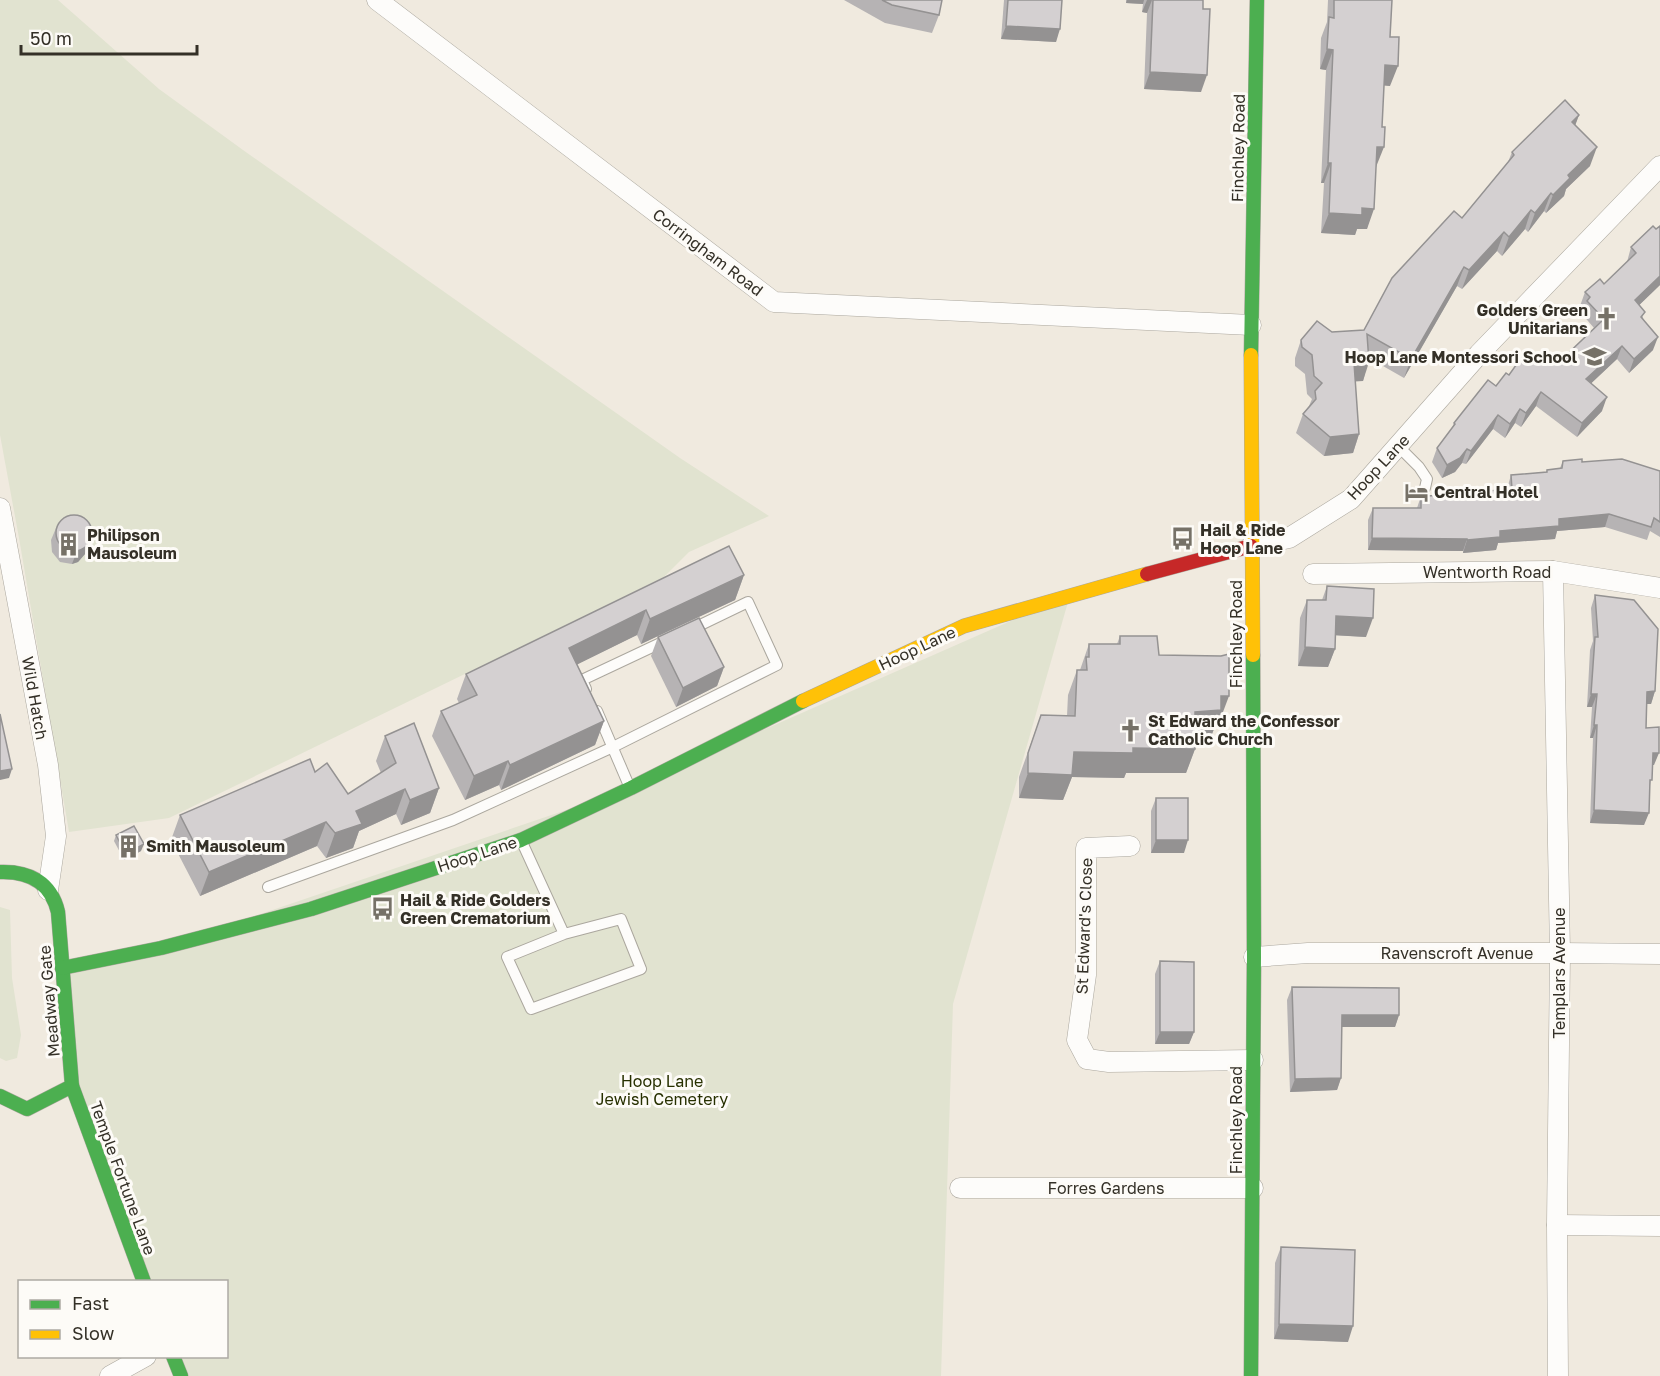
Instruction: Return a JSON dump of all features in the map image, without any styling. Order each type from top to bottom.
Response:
[{"type":"street","name":"Corringham Road","points":[[376,0],[774,302],[1251,325]]},
{"type":"street","name":"Finchley Road","points":[[1251,1376],[1254,957],[1251,325],[1257,0]]},
{"type":"street","name":"Hoop Lane","points":[[62,968],[161,948],[311,909],[521,840],[631,788],[818,694],[964,626],[1070,595],[1251,546],[1289,538],[1351,499],[1479,354],[1660,166]]},
{"type":"street","name":"Wild Hatch","points":[[0,508],[48,765],[57,836],[48,890]]},
{"type":"street","name":"Wentworth Road","points":[[1313,574],[1553,571],[1660,588]]},
{"type":"street","name":"Templars Avenue","points":[[1553,571],[1560,952],[1558,1376]]},
{"type":"street","name":"St Edward's Close","points":[[1130,846],[1086,848],[1086,975],[1077,1040],[1087,1059],[1109,1062],[1252,1060]]},
{"type":"street","points":[[0,872],[22,873],[48,890]]},
{"type":"street","name":"Meadway Gate","points":[[48,890],[54,898],[58,912],[72,1086]]},
{"type":"street","name":"Ravenscroft Avenue","points":[[1254,957],[1308,953],[1660,954]]},
{"type":"street","points":[[0,1096],[27,1109],[72,1086]]},
{"type":"street","name":"Temple Fortune Lane","points":[[72,1086],[144,1280]]},
{"type":"street","name":"Forres Gardens","points":[[960,1188],[1252,1188]]},
{"type":"street","points":[[1557,1225],[1660,1226]]},
{"type":"street","points":[[110,1376],[142,1358]]},
{"type":"street","points":[[174,1358],[181,1376]]},
{"type":"lane","points":[[1398,446],[1419,467],[1427,479],[1425,488]]},
{"type":"lane","points":[[268,887],[453,820],[614,747],[777,665],[748,602],[582,680],[614,747],[631,788]]},
{"type":"lane","points":[[521,840],[564,934]]},
{"type":"lane","points":[[621,919],[640,969],[531,1009],[507,957],[564,934],[621,919]]},
{"type":"green space","points":[[0,0],[58,0],[159,89],[243,150],[680,458],[769,516],[689,552],[664,577],[169,818],[69,832],[0,435]]},
{"type":"green space","name":"Hoop Lane Jewish Cemetery","points":[[1070,595],[953,1004],[941,1376],[189,1376],[181,1358],[228,1358],[228,1280],[151,1280],[72,1086],[62,968],[161,948],[631,788]]},
{"type":"green space","points":[[0,907],[10,910],[12,978],[21,1035],[17,1058],[6,1061],[0,1058]]},
{"type":"building","points":[[882,0],[942,0],[939,15],[892,5]]},
{"type":"building","points":[[1008,0],[1062,0],[1060,29],[1006,26]]},
{"type":"building","points":[[1153,0],[1203,0],[1203,9],[1210,9],[1207,75],[1150,72]]},
{"type":"building","points":[[1334,0],[1392,0],[1390,37],[1399,37],[1398,66],[1385,65],[1382,127],[1385,127],[1384,147],[1377,147],[1374,209],[1362,208],[1362,215],[1329,213],[1331,163],[1328,163],[1333,50],[1327,49],[1329,17],[1334,18]]},
{"type":"building","points":[[1565,100],[1579,115],[1572,122],[1597,147],[1568,175],[1570,178],[1553,195],[1551,193],[1535,213],[1531,210],[1509,237],[1504,232],[1469,270],[1464,267],[1411,359],[1367,334],[1369,362],[1354,363],[1359,434],[1330,437],[1303,414],[1316,399],[1315,391],[1322,383],[1314,376],[1312,355],[1302,347],[1301,340],[1317,321],[1332,332],[1364,330],[1392,278],[1454,211],[1462,218],[1514,155],[1512,152]]},
{"type":"building","points":[[1653,226],[1656,229],[1660,226],[1660,276],[1635,300],[1645,312],[1641,317],[1658,337],[1634,359],[1622,346],[1586,379],[1607,397],[1582,423],[1541,392],[1526,413],[1520,409],[1510,424],[1498,415],[1471,451],[1467,449],[1460,458],[1447,465],[1437,448],[1488,380],[1496,386],[1506,373],[1509,375],[1524,354],[1537,364],[1546,352],[1559,362],[1604,319],[1587,301],[1590,297],[1585,292],[1600,279],[1604,284],[1636,253],[1631,247]]},
{"type":"building","points":[[1582,459],[1582,462],[1622,459],[1660,471],[1660,522],[1654,518],[1651,527],[1609,514],[1559,519],[1559,526],[1500,531],[1500,537],[1467,540],[1372,538],[1373,508],[1421,508],[1421,496],[1465,495],[1463,493],[1512,489],[1511,475],[1547,472],[1547,470],[1562,468],[1563,461]]},
{"type":"building","points":[[74,515],[86,521],[92,533],[86,545],[74,551],[62,545],[56,533],[62,521]]},
{"type":"building","points":[[729,546],[744,575],[650,619],[646,610],[569,648],[604,721],[510,765],[508,761],[474,776],[441,711],[477,695],[466,674]]},
{"type":"building","points":[[1327,586],[1374,589],[1373,618],[1336,616],[1335,649],[1305,647],[1307,600],[1326,600]]},
{"type":"building","points":[[1595,595],[1634,600],[1658,629],[1655,691],[1647,692],[1646,728],[1659,727],[1659,753],[1653,753],[1649,813],[1594,810],[1597,725],[1594,725],[1597,694],[1591,694],[1595,637],[1598,637]]},
{"type":"building","points":[[699,618],[724,667],[683,688],[658,637]]},
{"type":"building","name":"St Edward the Confessor Catholic Church","points":[[1120,636],[1157,636],[1159,655],[1221,656],[1229,654],[1229,696],[1221,696],[1221,710],[1195,712],[1195,749],[1133,748],[1133,753],[1074,752],[1072,775],[1028,773],[1028,753],[1041,715],[1075,716],[1077,670],[1087,670],[1086,657],[1089,657],[1089,644],[1120,644]]},
{"type":"building","points":[[0,714],[12,769],[0,771]]},
{"type":"building","points":[[414,723],[439,788],[410,800],[405,789],[356,811],[362,824],[335,833],[326,822],[209,872],[180,815],[310,759],[315,772],[327,763],[348,794],[396,763],[385,736]]},
{"type":"building","points":[[1156,798],[1188,798],[1188,840],[1156,840]]},
{"type":"building","points":[[134,826],[144,844],[126,854],[116,835]]},
{"type":"building","points":[[1160,961],[1194,962],[1194,1032],[1160,1032]]},
{"type":"building","points":[[1292,987],[1399,988],[1399,1015],[1342,1015],[1341,1078],[1295,1079]]},
{"type":"building","points":[[1281,1247],[1355,1250],[1353,1326],[1279,1324]]},
{"type":"traffic: fast","points":[[1251,355],[1257,0]]},
{"type":"traffic: fast","points":[[1251,1376],[1254,957],[1253,655]]},
{"type":"traffic: fast","points":[[62,968],[161,948],[311,909],[521,840],[631,788],[803,701]]},
{"type":"traffic: fast","points":[[0,872],[11,872],[37,880],[50,893],[55,902],[58,912],[72,1086],[27,1109],[0,1096]]},
{"type":"traffic: fast","points":[[72,1086],[143,1280]]},
{"type":"traffic: fast","points":[[174,1358],[181,1376]]},
{"type":"traffic: slow","points":[[1251,355],[1253,655]]},
{"type":"traffic: slow","points":[[803,701],[964,626],[1147,574]]},
{"type":"traffic: jam","points":[[1147,574],[1251,546]]},
{"type":"place","name":"Golders Green Unitarians","points":[[1606,319]]},
{"type":"place","name":"Hoop Lane Montessori School","points":[[1595,357]]},
{"type":"place","name":"Central Hotel","points":[[1416,492]]},
{"type":"place","name":"Hail & Ride Hoop Lane","points":[[1182,539]]},
{"type":"place","name":"Philipson Mausoleum","points":[[69,544]]},
{"type":"place","name":"St Edward the Confessor Catholic Church","points":[[1130,730]]},
{"type":"place","name":"Smith Mausoleum","points":[[128,846]]},
{"type":"place","name":"Hail & Ride Golders Green Crematorium","points":[[382,909]]}]
